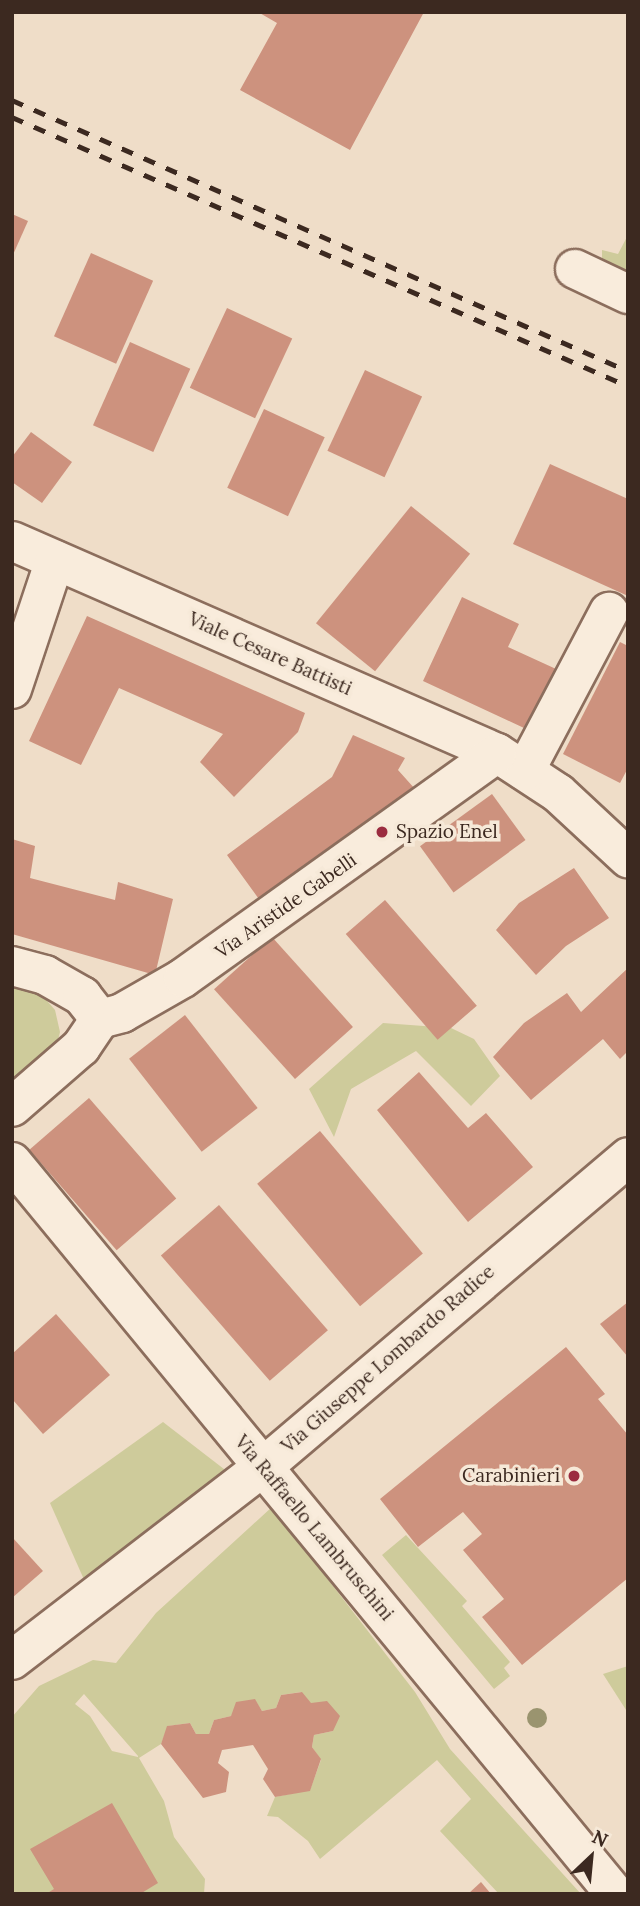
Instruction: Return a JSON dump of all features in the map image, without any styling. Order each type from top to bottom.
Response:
[{"type":"street","points":[[575,269],[628,293]]},
{"type":"street","name":"Viale Cesare Battisti","points":[[12,541],[511,762],[558,793],[628,858]]},
{"type":"street","points":[[12,689],[55,560]]},
{"type":"street","points":[[511,762],[609,612]]},
{"type":"street","name":"Via Aristide Gabelli","points":[[100,1019],[122,1013],[183,978],[511,762]]},
{"type":"street","points":[[12,966],[46,975],[82,996],[100,1019],[81,1047],[12,1107]]},
{"type":"street","name":"Via Giuseppe Lombardo Radice","points":[[12,1660],[263,1467],[628,1157]]},
{"type":"street","name":"Via Raffaello Lambruschini","points":[[12,1162],[615,1894]]},
{"type":"shaded area","points":[[628,235],[628,277],[611,271],[602,260],[602,250],[618,254]]},
{"type":"shaded area","points":[[12,986],[41,994],[55,1010],[60,1032],[57,1044],[12,1087]]},
{"type":"shaded area","points":[[383,1023],[451,1028],[474,1039],[500,1076],[471,1106],[416,1051],[351,1089],[334,1137],[309,1089]]},
{"type":"shaded area","points":[[163,1422],[233,1476],[98,1611],[50,1503]]},
{"type":"shaded area","points":[[272,1507],[415,1692],[450,1749],[581,1894],[499,1894],[440,1831],[471,1799],[437,1760],[320,1859],[308,1841],[278,1817],[267,1816],[275,1797],[310,1790],[321,1760],[312,1747],[314,1735],[333,1731],[301,1692],[281,1695],[276,1708],[262,1711],[255,1700],[231,1716],[214,1720],[209,1734],[196,1734],[190,1723],[168,1726],[161,1744],[139,1758],[164,1801],[174,1837],[205,1879],[204,1894],[12,1894],[12,1717],[39,1686],[93,1660],[116,1663],[156,1613]],"holes":[[[84,1694],[138,1756],[112,1751],[90,1716],[75,1704]]]},
{"type":"shaded area","points":[[406,1535],[467,1601],[462,1606],[510,1662],[504,1668],[510,1676],[494,1689],[382,1555]]},
{"type":"shaded area","points":[[628,1666],[628,1713],[603,1674]]},
{"type":"building","points":[[258,12],[424,12],[350,150],[240,90],[277,23]]},
{"type":"building","points":[[12,214],[28,221],[12,257]]},
{"type":"building","points":[[91,253],[153,281],[116,364],[54,336]]},
{"type":"building","points":[[227,308],[292,338],[255,418],[190,388]]},
{"type":"building","points":[[130,342],[190,369],[153,452],[93,425]]},
{"type":"building","points":[[365,370],[422,397],[384,477],[327,451]]},
{"type":"building","points":[[264,409],[325,437],[288,516],[227,488]]},
{"type":"building","points":[[31,432],[72,462],[42,503],[12,482],[12,457]]},
{"type":"building","points":[[550,464],[628,499],[628,596],[513,544]]},
{"type":"building","points":[[411,506],[470,554],[375,671],[316,623]]},
{"type":"building","points":[[462,597],[519,624],[508,647],[567,674],[539,735],[423,681]]},
{"type":"building","points":[[87,616],[305,713],[298,732],[234,797],[200,762],[223,734],[119,688],[81,765],[29,741]]},
{"type":"building","points":[[620,642],[628,646],[628,768],[620,783],[563,754]]},
{"type":"building","points":[[353,735],[405,758],[398,770],[415,789],[261,902],[227,855],[332,777]]},
{"type":"building","points":[[492,794],[526,840],[454,892],[420,846]]},
{"type":"building","points":[[12,839],[35,846],[30,878],[115,900],[118,882],[173,899],[155,975],[12,934]]},
{"type":"building","points":[[574,868],[609,918],[566,946],[536,975],[496,930],[519,903]]},
{"type":"building","points":[[385,900],[477,1006],[438,1040],[346,934]]},
{"type":"building","points":[[272,937],[353,1027],[295,1079],[214,989]]},
{"type":"building","points":[[628,968],[628,1051],[620,1059],[603,1039],[531,1100],[493,1057],[524,1023],[567,993],[581,1012]]},
{"type":"building","points":[[185,1015],[258,1108],[202,1152],[129,1059]]},
{"type":"building","points":[[419,1072],[468,1128],[486,1113],[533,1167],[468,1222],[377,1110]]},
{"type":"building","points":[[89,1098],[176,1198],[117,1250],[29,1150]]},
{"type":"building","points":[[320,1131],[423,1254],[360,1306],[257,1184]]},
{"type":"building","points":[[219,1205],[328,1330],[270,1381],[161,1256]]},
{"type":"building","points":[[628,1302],[628,1357],[600,1324]]},
{"type":"building","points":[[56,1314],[110,1375],[43,1434],[12,1399],[12,1354]]},
{"type":"building","points":[[566,1347],[605,1394],[598,1399],[628,1435],[628,1578],[522,1665],[482,1617],[504,1599],[463,1550],[482,1534],[463,1512],[418,1547],[380,1499]]},
{"type":"building","points":[[12,1537],[43,1571],[12,1598]]},
{"type":"building","points":[[302,1692],[311,1703],[327,1701],[340,1716],[333,1731],[314,1735],[312,1747],[321,1759],[310,1791],[275,1797],[263,1779],[268,1769],[253,1745],[222,1750],[218,1763],[229,1772],[226,1792],[203,1798],[161,1744],[167,1726],[190,1723],[196,1734],[209,1734],[214,1720],[231,1716],[236,1702],[255,1699],[262,1711],[276,1708],[281,1695]]},
{"type":"building","points":[[112,1803],[158,1883],[140,1894],[46,1894],[54,1889],[30,1849]]},
{"type":"building","points":[[481,1882],[491,1894],[468,1894]]},
{"type":"railway","points":[[12,100],[628,371]]},
{"type":"railway","points":[[12,117],[628,386]]},
{"type":"place","name":"Spazio Enel","points":[[382,832]]},
{"type":"place","name":"Carabinieri","points":[[574,1476]]}]
